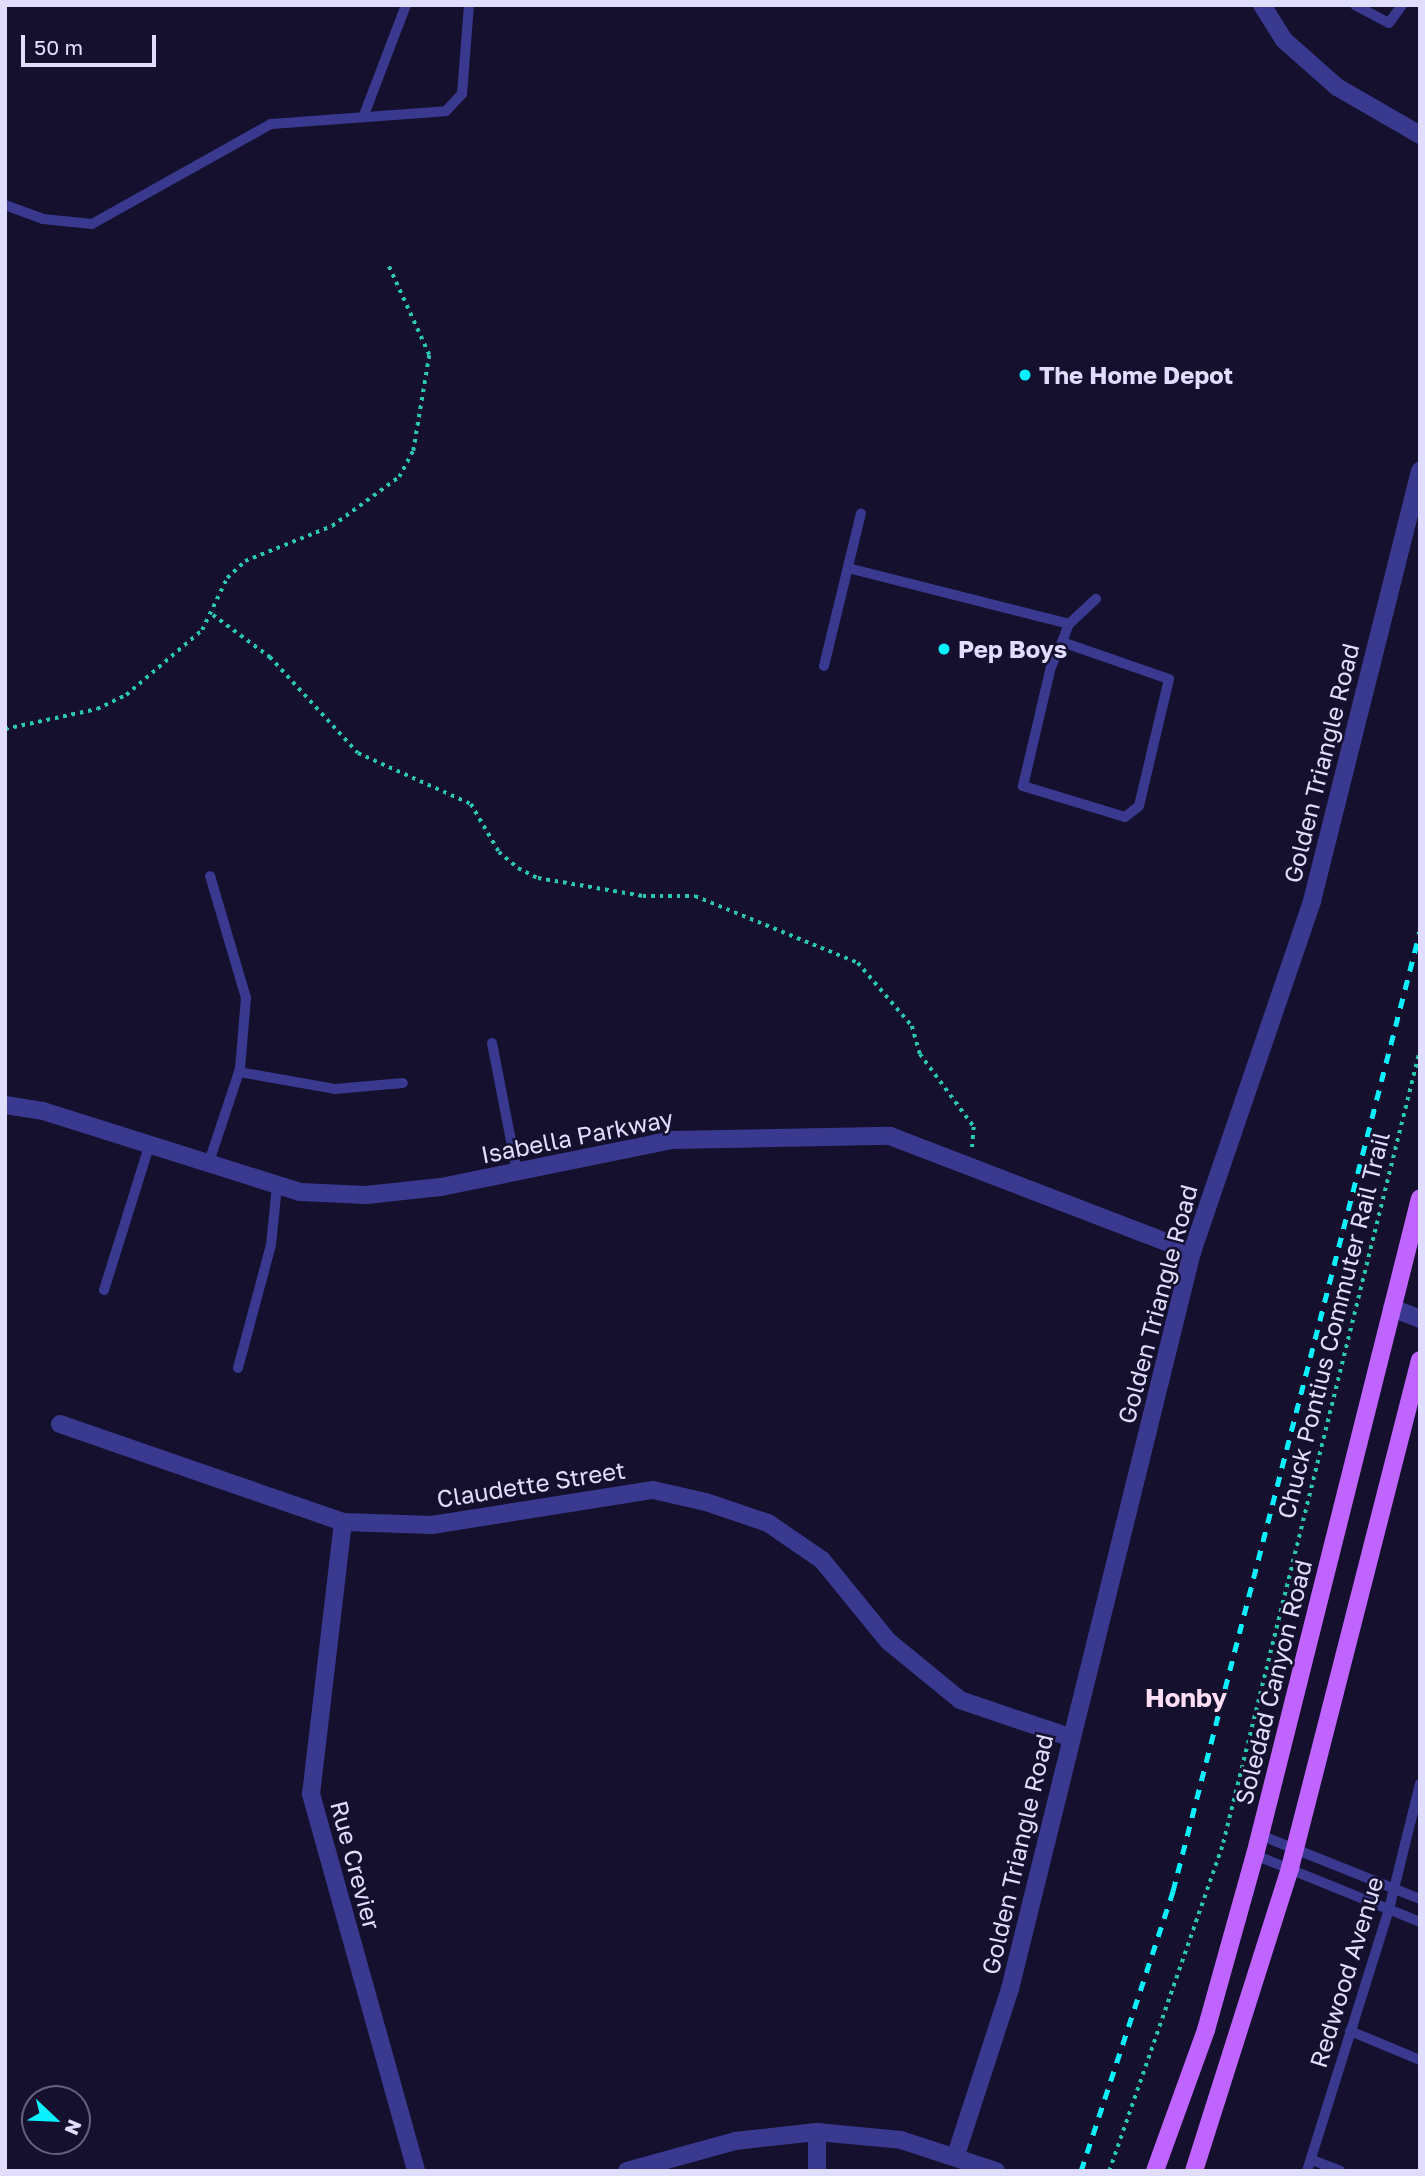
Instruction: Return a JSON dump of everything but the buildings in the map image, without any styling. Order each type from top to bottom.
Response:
[{"type":"main road","name":"Soledad Canyon Road","points":[[1155,2171],[1206,2030],[1255,1855],[1420,1198]]},
{"type":"main road","points":[[1195,2171],[1296,1847],[1420,1360]]},
{"type":"street","points":[[1262,5],[1284,40],[1337,87],[1420,135]]},
{"type":"street","name":"Golden Triangle Road","points":[[954,2163],[1010,1989],[1069,1737],[1192,1252],[1312,901],[1420,470]]},
{"type":"street","name":"Isabella Parkway","points":[[5,1105],[277,1186],[366,1195],[517,1172],[672,1140],[890,1136],[972,1164],[1192,1252]]},
{"type":"street","points":[[1392,1308],[1420,1319]]},
{"type":"street","name":"Claudette Street","points":[[60,1424],[343,1522],[432,1525],[653,1490],[706,1502],[768,1523],[822,1560],[888,1641],[960,1700],[1069,1737]]},
{"type":"street","name":"Rue Crevier","points":[[343,1522],[311,1794],[416,2171]]},
{"type":"street","points":[[817,2132],[817,2171]]},
{"type":"street","points":[[626,2171],[736,2141],[817,2132],[901,2140],[954,2163],[996,2171]]},
{"type":"lane","points":[[364,115],[406,5]]},
{"type":"lane","points":[[5,205],[43,219],[92,224],[271,124],[446,111],[462,93],[469,5]]},
{"type":"lane","points":[[1355,5],[1390,23],[1402,5]]},
{"type":"lane","points":[[824,666],[861,513]]},
{"type":"lane","points":[[848,568],[1069,625]]},
{"type":"lane","points":[[1062,642],[1169,679],[1139,806],[1125,817],[1023,786],[1062,642],[1069,625],[1096,599]]},
{"type":"lane","points":[[208,1166],[239,1072],[246,998],[211,876]]},
{"type":"lane","points":[[492,1043],[517,1172]]},
{"type":"lane","points":[[239,1072],[335,1089],[402,1083]]},
{"type":"lane","points":[[104,1290],[149,1146]]},
{"type":"lane","points":[[238,1368],[271,1245],[277,1186]]},
{"type":"lane","name":"Redwood Avenue","points":[[1307,2171],[1389,1909],[1420,1784]]},
{"type":"lane","points":[[1260,1835],[1296,1847],[1420,1899]]},
{"type":"lane","points":[[1255,1855],[1420,1922]]},
{"type":"lane","points":[[1350,2031],[1420,2060]]},
{"type":"lane","points":[[1312,2160],[1340,2171]]},
{"type":"path","points":[[5,729],[97,709],[126,695],[213,615],[227,579],[244,561],[332,526],[379,498],[413,452],[429,355],[388,265]]},
{"type":"path","points":[[213,615],[270,657],[358,753],[471,804],[499,852],[518,868],[538,878],[643,896],[695,896],[858,963],[912,1026],[920,1054],[974,1127],[972,1164]]},
{"type":"path","name":"Chuck Pontius Commuter Rail Trail","points":[[1109,2171],[1223,1843],[1420,1049]]},
{"type":"railway","points":[[1081,2171],[1173,1891],[1420,931]]},
{"type":"place","name":"The Home Depot","points":[[1025,375]]},
{"type":"place","name":"Pep Boys","points":[[944,649]]},
{"type":"district","name":"Honby","points":[[1186,1698]]}]
